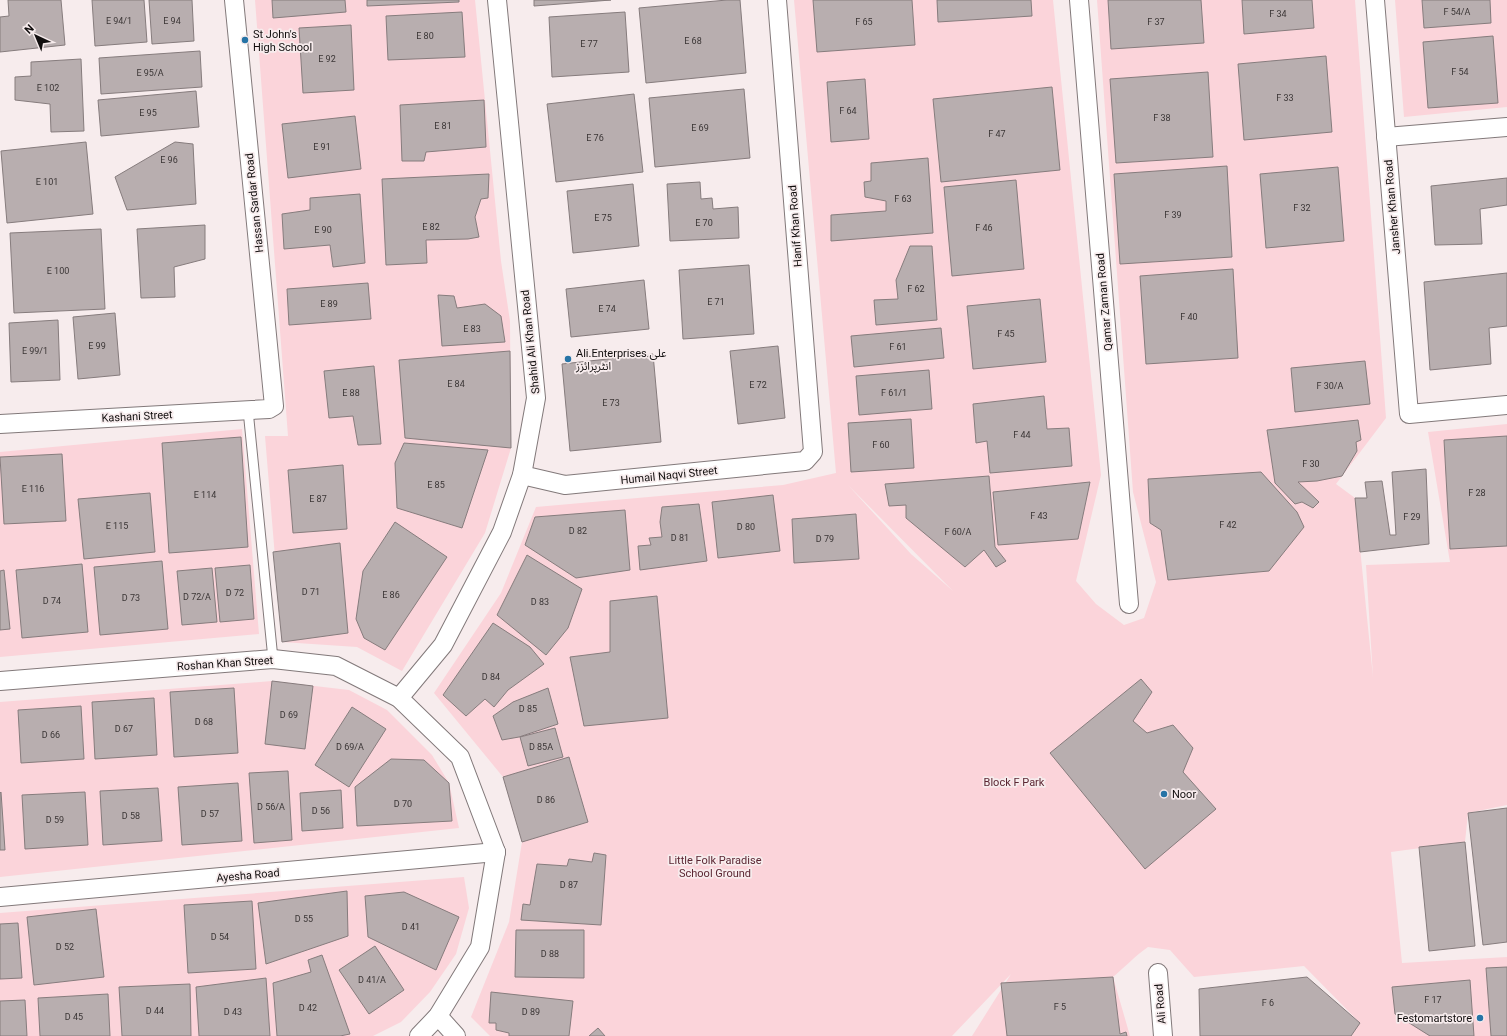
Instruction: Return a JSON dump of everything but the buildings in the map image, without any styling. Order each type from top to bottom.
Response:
[{"type":"street","name":"Hassan Sardar Road","points":[[234,0],[274,406]]},
{"type":"street","name":"Shahid Ali Khan Road","points":[[399,698],[443,645],[502,532],[522,475],[536,398],[497,0]]},
{"type":"street","name":"Hanif Khan Road","points":[[777,0],[813,452]]},
{"type":"street","name":"Qamar Zaman Road","points":[[1079,0],[1129,604]]},
{"type":"street","name":"Jansher Khan Road","points":[[1375,0],[1409,414],[1507,405]]},
{"type":"street","points":[[1386,137],[1507,127]]},
{"type":"street","name":"Kashani Street","points":[[0,424],[269,409],[274,406]]},
{"type":"street","name":"Humail Naqvi Street","points":[[522,475],[565,485],[805,461],[813,452]]},
{"type":"street","name":"Roshan Khan Street","points":[[0,681],[273,658],[336,666],[399,698],[460,757],[496,852]]},
{"type":"street","points":[[419,1036],[438,1016],[480,948],[496,852]]},
{"type":"street","name":"Ayesha Road","points":[[0,897],[496,852]]},
{"type":"street","name":"Ali Road","points":[[1158,973],[1163,1036]]},
{"type":"street","points":[[438,1016],[456,1036]]},
{"type":"lane","points":[[248,410],[273,658]]},
{"type":"green space","points":[[255,0],[475,0],[501,261],[510,321],[511,448],[485,533],[402,671],[357,647],[282,642],[265,436],[288,436]]},
{"type":"green space","points":[[794,0],[1053,0],[1101,475],[1076,581],[1096,604],[1124,625],[1144,618],[1156,582],[1133,492],[1097,0],[1355,0],[1386,418],[1336,484],[1355,498],[1373,677],[1366,565],[1450,562],[1428,432],[1507,424],[1507,805],[1468,813],[1465,842],[1391,852],[1402,963],[1507,957],[1507,1036],[1351,1036],[1360,1023],[1304,966],[1194,977],[1170,950],[1148,947],[1113,977],[1130,1036],[972,1036],[1011,974],[952,1036],[490,1036],[471,1017],[509,922],[522,842],[503,777],[434,693],[501,593],[536,507],[783,485],[836,473]],"holes":[[[848,485],[953,591],[911,554]]]},
{"type":"green space","points":[[1395,0],[1507,0],[1507,107],[1404,117]]},
{"type":"green space","points":[[242,429],[259,634],[0,657],[0,452]]},
{"type":"green space","points":[[272,681],[349,690],[387,710],[432,755],[449,783],[459,828],[0,877],[0,702]]},
{"type":"green space","points":[[464,877],[469,908],[456,954],[430,992],[401,1022],[373,1036],[0,1036],[0,913]]},
{"type":"place","name":"St John's High School","points":[[245,40]]},
{"type":"place","name":"Ali.Enterprises.علی انٹرپرائزز","points":[[568,359]]},
{"type":"place","name":"Noor","points":[[1164,794]]},
{"type":"place","name":"Festomartstore","points":[[1480,1018]]},
{"type":"park label","name":"Block F Park","points":[[1014,782]]},
{"type":"park label","name":"Little Folk Paradise School Ground","points":[[715,866]]}]
